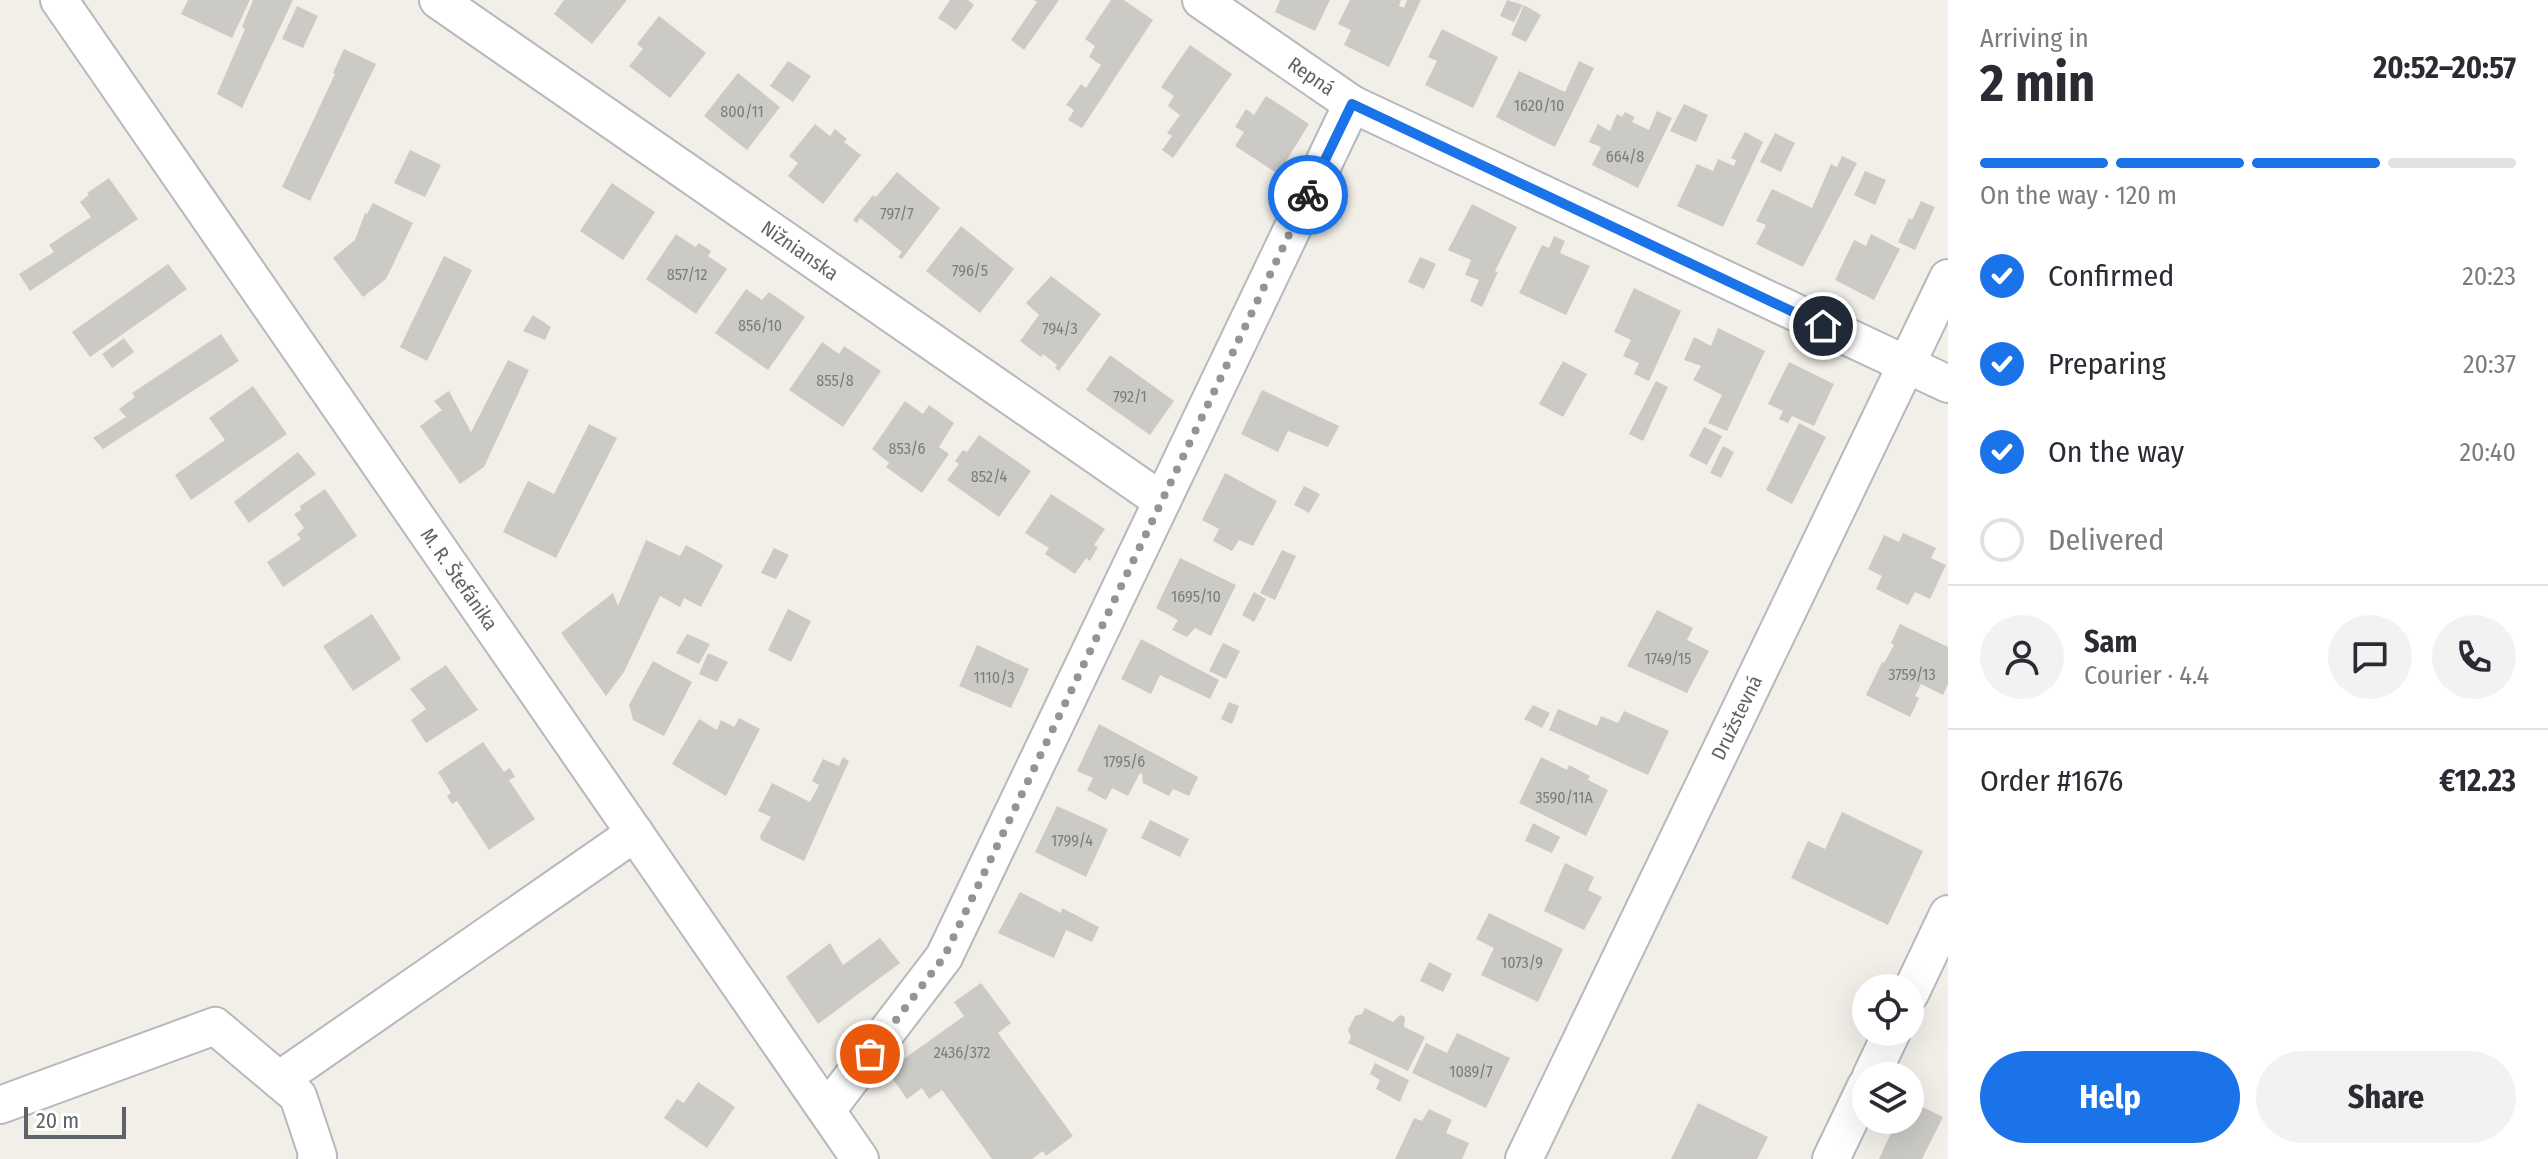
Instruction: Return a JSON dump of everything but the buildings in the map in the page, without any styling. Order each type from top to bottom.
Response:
[{"type":"street","name":"M. R. Štefánika","points":[[59,0],[860,1159]]},
{"type":"street","name":"Nižnianska","points":[[438,0],[1162,501]]},
{"type":"street","name":"Repná","points":[[1201,0],[1352,104],[1948,384]]},
{"type":"street","points":[[827,1110],[944,957],[1352,104]]},
{"type":"street","name":"Družstevná","points":[[1524,1159],[1948,278]]},
{"type":"street","points":[[279,1080],[635,833]]},
{"type":"street","points":[[1920,974],[1946,923]]},
{"type":"street","points":[[0,1105],[215,1026],[298,1096],[318,1156],[316,1159]]},
{"type":"street","points":[[1831,1159],[1852,1115]]},
{"type":"way so far","points":[[870,1054],[944,957],[1308,195]]},
{"type":"route","points":[[1308,195],[1352,104],[1823,326]]}]
